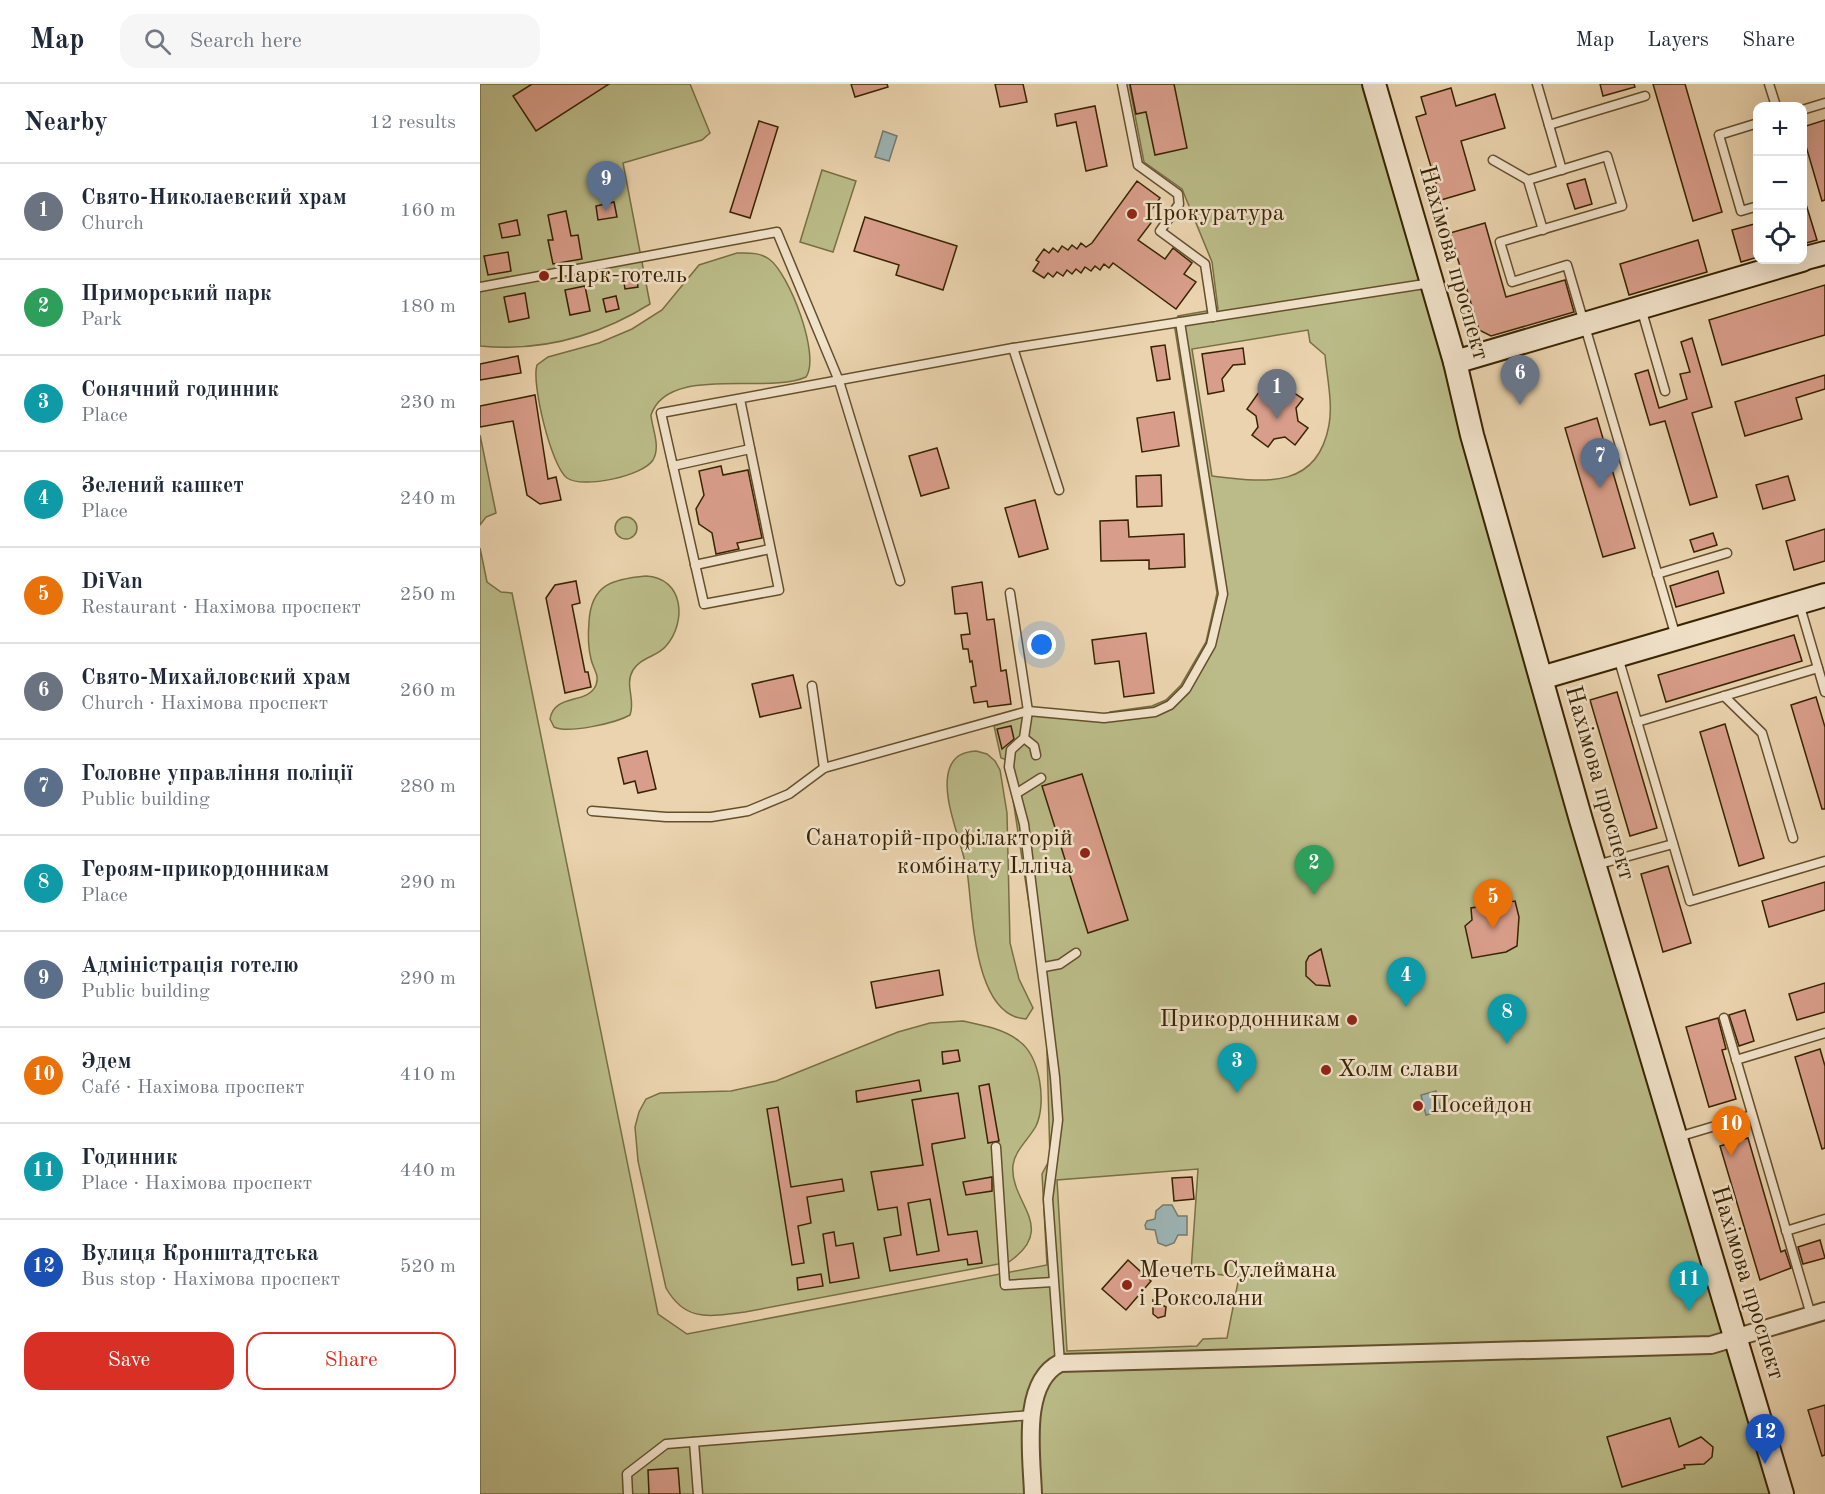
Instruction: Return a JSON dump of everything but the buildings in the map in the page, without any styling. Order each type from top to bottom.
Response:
[{"type":"main road","name":"Нахімова проспект","points":[[1374,84],[1455,362],[1472,435],[1595,866],[1782,1494]]},
{"type":"main road","points":[[1807,258],[1825,253]]},
{"type":"main road","points":[[1455,362],[1785,264]]},
{"type":"main road","points":[[1541,678],[1825,595]]},
{"type":"street","points":[[1033,1494],[1032,1415],[1039,1385],[1046,1373],[1060,1363],[1688,1347],[1711,1345],[1818,1313]]},
{"type":"lane","points":[[1122,84],[1138,165],[1178,194],[1179,204],[1160,231],[1205,264],[1213,317]]},
{"type":"lane","points":[[1537,84],[1562,170]]},
{"type":"lane","points":[[1769,84],[1775,102]]},
{"type":"lane","points":[[1549,125],[1645,96]]},
{"type":"lane","points":[[1807,109],[1825,103]]},
{"type":"lane","points":[[1753,125],[1719,135],[1741,211],[1753,207]]},
{"type":"lane","points":[[1528,180],[1607,156],[1622,206],[1500,243],[1512,282],[1567,265],[1676,638]]},
{"type":"lane","points":[[1493,160],[1528,180],[1543,230]]},
{"type":"lane","points":[[480,287],[777,232],[839,381],[900,581]]},
{"type":"lane","points":[[740,399],[779,590],[704,604],[661,413],[1013,348],[1431,283]]},
{"type":"lane","points":[[1641,307],[1665,391]]},
{"type":"lane","points":[[592,811],[711,817],[748,811],[789,794],[824,768],[1028,711],[1104,717],[1155,712],[1170,705],[1186,689],[1211,645],[1223,594],[1180,322]]},
{"type":"lane","points":[[1013,348],[1059,490]]},
{"type":"lane","points":[[673,466],[750,449]]},
{"type":"lane","points":[[695,565],[770,549]]},
{"type":"lane","points":[[1657,574],[1726,553]]},
{"type":"lane","points":[[1010,593],[1028,711],[1024,738],[1014,746],[1010,755],[1009,767],[1024,825],[1044,967],[1058,1120],[1048,1184],[1060,1363]]},
{"type":"lane","points":[[1799,603],[1825,692]]},
{"type":"lane","points":[[1618,656],[1690,901],[1825,861]]},
{"type":"lane","points":[[1637,722],[1818,668]]},
{"type":"lane","points":[[812,686],[824,768]]},
{"type":"lane","points":[[1724,696],[1762,733],[1793,838]]},
{"type":"lane","points":[[1024,738],[1034,746],[1036,755]]},
{"type":"lane","points":[[1017,793],[1041,778]]},
{"type":"lane","points":[[1595,866],[1673,844]]},
{"type":"lane","points":[[1044,967],[1060,964],[1076,952]]},
{"type":"lane","points":[[1724,1018],[1786,1231],[1818,1313]]},
{"type":"lane","points":[[1736,1060],[1825,1033]]},
{"type":"lane","points":[[1675,1138],[1752,1115]]},
{"type":"lane","points":[[996,1147],[1005,1285],[1053,1282]]},
{"type":"lane","points":[[1786,1231],[1825,1219]]},
{"type":"lane","points":[[628,1494],[627,1474],[666,1444],[1032,1415]]},
{"type":"lane","points":[[694,1442],[698,1494]]},
{"type":"green space","points":[[480,84],[690,84],[710,133],[702,140],[623,163],[650,304],[610,325],[568,340],[525,347],[480,346]]},
{"type":"green space","points":[[1129,84],[1369,84],[1780,1494],[480,1494],[480,548],[487,582],[501,592],[512,593],[658,1314],[687,1334],[1047,1265],[1042,1174],[1050,1159],[1046,1016],[1007,760],[1001,758],[994,726],[1029,714],[1104,720],[1110,712],[1152,706],[1166,700],[1181,685],[1206,642],[1217,593],[1174,323],[1178,316],[1218,309],[1212,262],[1182,189],[1144,162]],"holes":[[[1308,330],[1310,342],[1325,355],[1330,399],[1329,425],[1323,446],[1313,462],[1300,472],[1285,478],[1250,480],[1212,476],[1192,349]],[[1198,1169],[1191,1271],[1239,1277],[1227,1338],[1203,1339],[1197,1346],[1067,1351],[1057,1180]]]},
{"type":"green space","points":[[822,170],[856,181],[833,252],[800,242]]},
{"type":"green space","points":[[737,253],[753,253],[769,259],[785,280],[801,315],[806,334],[810,366],[806,377],[789,382],[697,385],[677,390],[661,399],[651,415],[656,449],[653,460],[647,466],[626,476],[599,481],[575,481],[567,478],[555,458],[544,423],[537,388],[537,365],[548,357],[599,343],[632,329],[662,310],[699,265]]},
{"type":"green space","points":[[480,435],[496,513],[486,517],[480,525]]},
{"type":"green space","points":[[626,517],[634,520],[637,528],[634,536],[626,539],[618,536],[615,528],[618,520]]},
{"type":"green space","points":[[646,576],[668,584],[675,593],[679,614],[673,636],[666,646],[640,662],[633,670],[630,681],[632,704],[630,715],[592,727],[561,729],[554,727],[550,719],[558,706],[586,695],[596,685],[597,675],[591,659],[588,640],[594,599],[606,586],[614,582]]},
{"type":"green space","points":[[976,751],[987,754],[1000,770],[1007,813],[1010,943],[1019,979],[1033,1008],[1026,1019],[1008,1013],[995,1000],[985,980],[974,933],[967,871],[949,804],[947,778],[950,767],[960,755]]},
{"type":"green space","points":[[963,1021],[1007,1033],[1026,1048],[1037,1068],[1041,1093],[1039,1116],[1036,1126],[1016,1154],[1013,1165],[1014,1179],[1031,1226],[1030,1237],[1023,1249],[1009,1262],[745,1312],[700,1315],[682,1307],[674,1299],[666,1288],[638,1161],[635,1127],[646,1099],[660,1093],[731,1091],[776,1081],[898,1032],[930,1023]]},
{"type":"water","points":[[883,131],[897,136],[889,161],[875,157]]},
{"type":"water","points":[[1436,1091],[1441,1111],[1426,1115],[1421,1095]]},
{"type":"water","points":[[1163,1205],[1172,1205],[1178,1216],[1187,1216],[1187,1235],[1178,1235],[1174,1243],[1166,1246],[1158,1243],[1155,1230],[1146,1229],[1145,1225],[1147,1221],[1155,1219],[1156,1211]]},
{"type":"place","name":"Адміністрація готелю","points":[[606,211]]},
{"type":"place","name":"Прокуратура","points":[[1132,214]]},
{"type":"place","name":"Парк-готель","points":[[544,276]]},
{"type":"place","name":"Свято-Михайловский храм","points":[[1520,405]]},
{"type":"place","name":"Свято-Николаевский храм","points":[[1277,419]]},
{"type":"place","name":"Головне управління поліції","points":[[1600,488]]},
{"type":"place","name":"Санаторій-профілакторій комбінату Ілліча","points":[[1085,853]]},
{"type":"place","name":"Приморський парк","points":[[1314,895]]},
{"type":"place","name":"DiVan","points":[[1493,929]]},
{"type":"place","name":"Зелений кашкет","points":[[1406,1007]]},
{"type":"place","name":"Прикордонникам","points":[[1352,1020]]},
{"type":"place","name":"Героям-прикордонникам","points":[[1507,1044]]},
{"type":"place","name":"Холм слави","points":[[1326,1070]]},
{"type":"place","name":"Сонячний годинник","points":[[1237,1093]]},
{"type":"place","name":"Посейдон","points":[[1418,1106]]},
{"type":"place","name":"Эдем","points":[[1731,1156]]},
{"type":"place","name":"Мечеть Сулеймана і Роксолани","points":[[1127,1285]]},
{"type":"place","name":"Годинник","points":[[1689,1311]]},
{"type":"place","name":"Вулиця Кронштадтська","points":[[1765,1464]]}]
